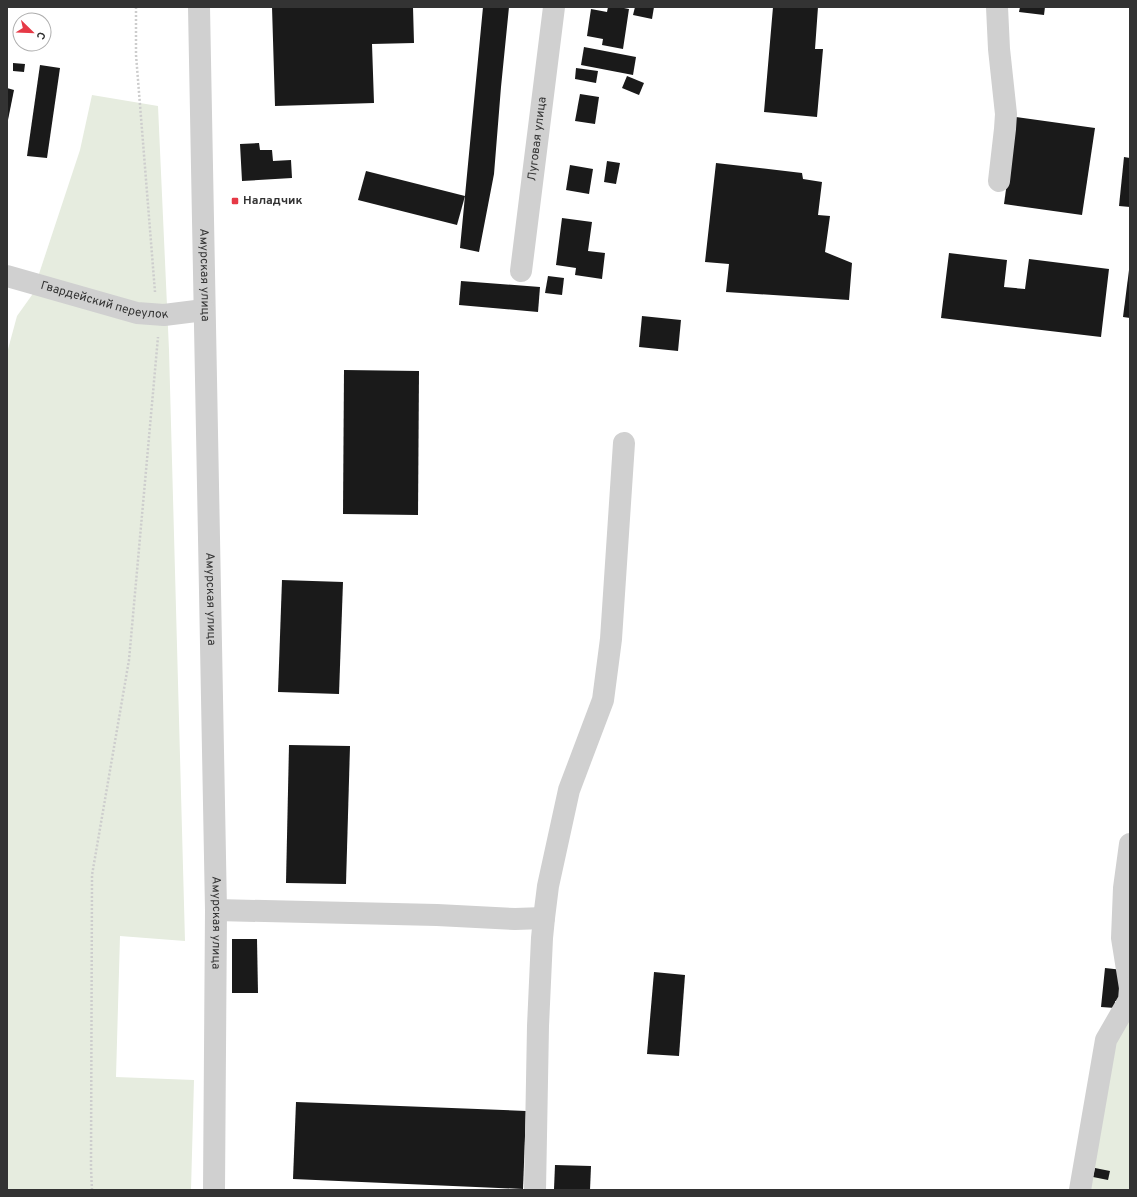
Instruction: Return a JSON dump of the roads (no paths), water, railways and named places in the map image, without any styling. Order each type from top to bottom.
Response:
[{"type":"street","name":"Амурская улица","points":[[199,7],[216,910],[214,1190]]},
{"type":"street","name":"Луговая улица","points":[[521,271],[554,7]]},
{"type":"street","points":[[997,7],[999,49],[1006,114],[999,181]]},
{"type":"street","name":"Гвардейский переулок","points":[[7,276],[137,313],[164,315],[204,310]]},
{"type":"street","points":[[534,1190],[538,1026],[544,918],[548,886],[569,790],[603,700],[611,639],[624,443]]},
{"type":"street","points":[[1080,1190],[1106,1040],[1129,1000],[1130,988],[1122,938],[1124,888],[1130,844]]},
{"type":"street","points":[[216,910],[437,915],[515,919],[544,918]]},
{"type":"place","name":"Наладчик","points":[[235,201]]}]
